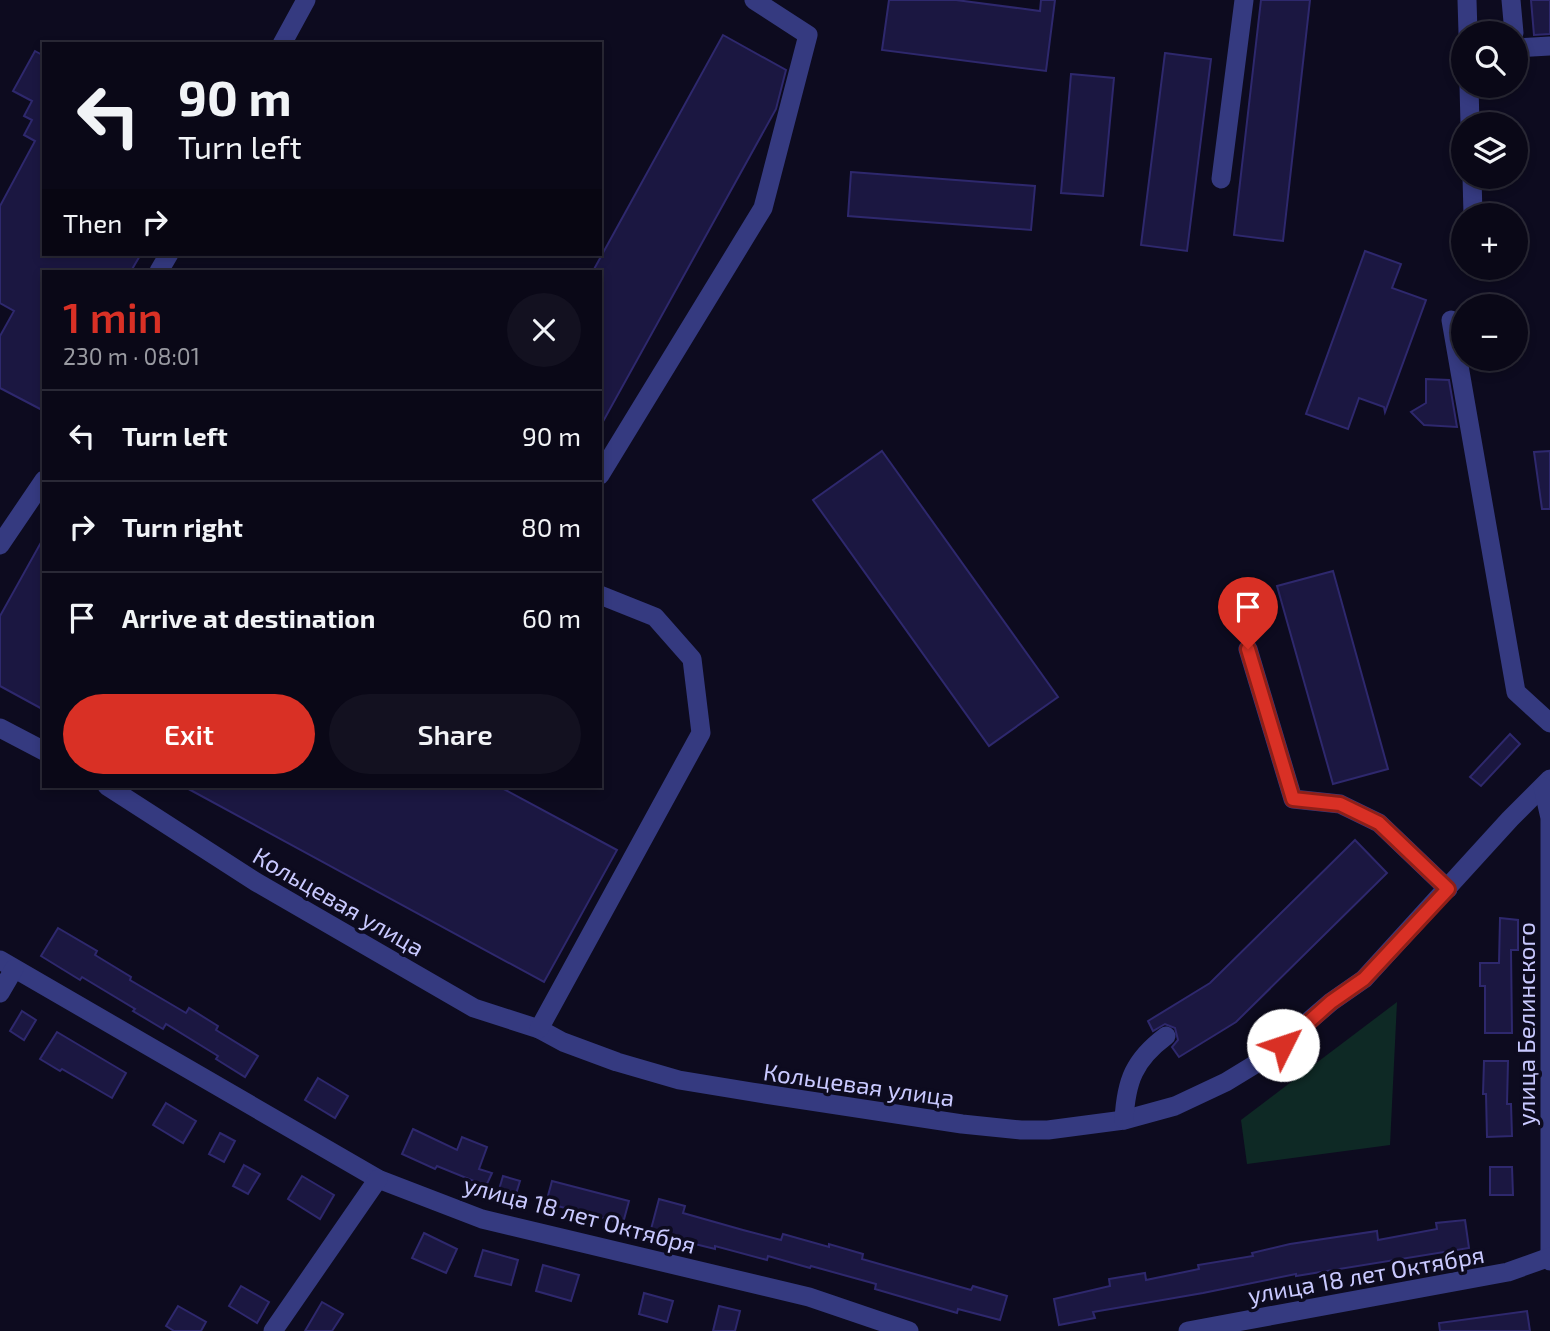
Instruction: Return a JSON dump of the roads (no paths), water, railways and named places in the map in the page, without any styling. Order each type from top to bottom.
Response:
[{"type":"street","points":[[283,42],[306,0]]},
{"type":"street","points":[[602,472],[763,208],[808,35],[754,0]]},
{"type":"street","points":[[1221,179],[1244,0]]},
{"type":"street","points":[[1467,0],[1468,21]]},
{"type":"street","points":[[1511,0],[1513,21]]},
{"type":"street","points":[[1528,47],[1550,46]]},
{"type":"street","points":[[1460,371],[1516,692],[1550,723]]},
{"type":"street","points":[[0,545],[41,491]]},
{"type":"street","points":[[539,1029],[701,733],[692,659],[655,617],[602,596]]},
{"type":"street","points":[[1248,649],[1293,799],[1340,804],[1379,823],[1448,889]]},
{"type":"street","points":[[0,728],[42,750]]},
{"type":"street","name":"Кольцевая улица","points":[[110,788],[256,882],[474,1007],[539,1029],[563,1042],[646,1072],[738,1090],[962,1124],[1021,1130],[1075,1128],[1150,1115],[1226,1082],[1267,1056],[1331,1002],[1364,979],[1510,819],[1547,783]]},
{"type":"street","name":"улица Белинского","points":[[1547,783],[1550,818],[1550,1259]]},
{"type":"street","points":[[0,993],[7,964]]},
{"type":"street","name":"улица 18 лет Октября","points":[[7,964],[378,1179],[482,1219],[809,1297],[909,1331]]},
{"type":"street","points":[[1124,1121],[1125,1102],[1134,1070],[1154,1045],[1166,1036]]},
{"type":"street","points":[[272,1331],[378,1179]]},
{"type":"street","name":"улица 18 лет Октября","points":[[1188,1331],[1508,1272],[1550,1259]]}]
